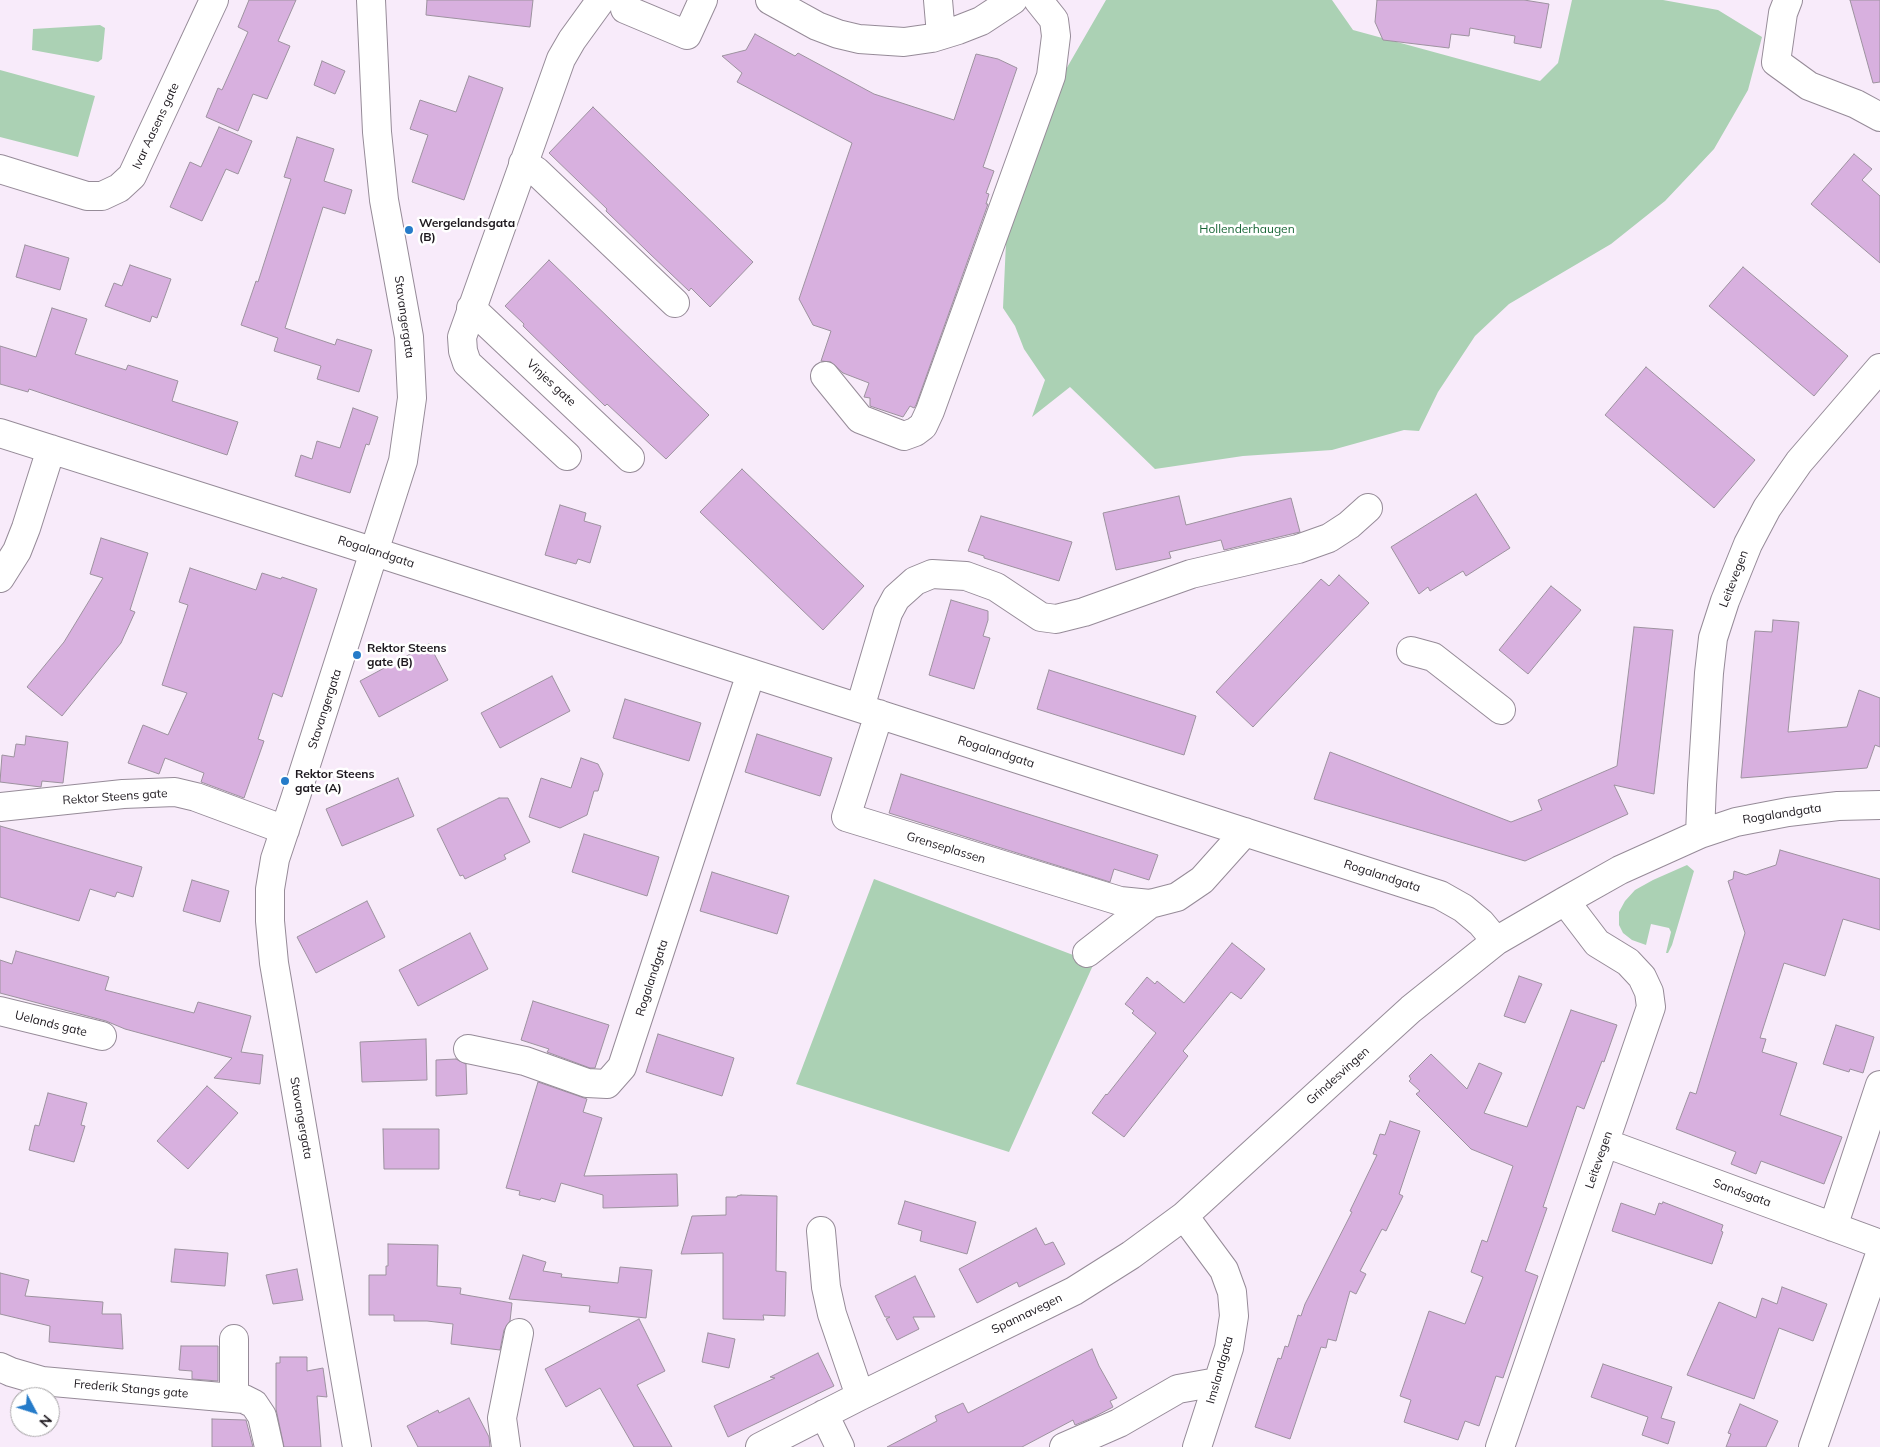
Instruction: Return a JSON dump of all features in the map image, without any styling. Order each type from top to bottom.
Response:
[{"type":"street","name":"Ivar Aasens gate","points":[[0,169],[88,196],[102,196],[119,188],[132,176],[214,0]]},
{"type":"street","name":"Stavangergata","points":[[357,1447],[274,963],[270,921],[270,890],[275,859],[403,461],[412,398],[409,338],[384,200],[377,132],[371,0]]},
{"type":"street","points":[[567,456],[467,363],[463,351],[462,336],[561,59],[582,25],[613,4],[686,35],[703,0]]},
{"type":"street","points":[[770,0],[817,26],[838,34],[860,39],[904,42],[941,35],[982,21],[1013,0]]},
{"type":"street","points":[[938,0],[941,35]]},
{"type":"street","points":[[825,376],[860,419],[904,436],[915,432],[923,426],[1051,76],[1056,36],[1054,20],[1038,0]]},
{"type":"street","points":[[1788,0],[1783,13],[1776,62],[1809,86],[1856,104],[1880,117]]},
{"type":"street","points":[[523,163],[536,171],[675,303]]},
{"type":"street","name":"Vinjes gate","points":[[471,308],[630,458]]},
{"type":"street","name":"Leitevegen","points":[[1700,834],[1709,673],[1713,638],[1725,601],[1748,544],[1767,508],[1799,462],[1880,368]]},
{"type":"street","name":"Rogalandgata","points":[[0,433],[1440,895],[1463,908],[1481,923],[1496,941],[1620,870],[1700,834],[1736,822],[1788,812],[1838,806],[1880,804]]},
{"type":"street","points":[[0,578],[17,551],[51,449]]},
{"type":"street","points":[[869,711],[888,613],[896,598],[914,581],[932,574],[974,578],[996,587],[1041,617],[1056,619],[1084,612],[1191,574],[1298,549],[1329,538],[1350,525],[1368,508]]},
{"type":"street","points":[[1412,651],[1432,657],[1501,710]]},
{"type":"street","name":"Rogalandgata","points":[[468,1049],[525,1061],[587,1083],[607,1084],[622,1067],[751,673]]},
{"type":"street","name":"Grenseplassen","points":[[869,711],[846,817],[1120,901],[1150,904],[1177,897],[1202,880],[1245,832]]},
{"type":"street","name":"Rektor Steens gate","points":[[0,808],[123,794],[175,792],[285,830]]},
{"type":"street","name":"Leitevegen","points":[[1500,1447],[1651,1007],[1649,992],[1642,977],[1628,962],[1597,943],[1565,901]]},
{"type":"street","name":"Grenseplassen","points":[[1087,953],[1150,904]]},
{"type":"street","name":"Grindesvingen","points":[[1184,1216],[1411,1009],[1496,941]]},
{"type":"street","name":"Uelands gate","points":[[0,1011],[102,1036]]},
{"type":"street","points":[[1833,1227],[1880,1085]]},
{"type":"street","name":"Sandsgata","points":[[1605,1143],[1880,1244]]},
{"type":"street","name":"Imslandgata","points":[[1184,1216],[1224,1270],[1232,1292],[1234,1316],[1229,1348],[1196,1447]]},
{"type":"street","name":"Spannavegen","points":[[760,1447],[1074,1291],[1131,1255],[1184,1216]]},
{"type":"street","points":[[820,1231],[826,1287],[832,1314],[860,1396]]},
{"type":"street","points":[[1813,1447],[1880,1254]]},
{"type":"street","points":[[506,1447],[502,1418],[519,1332]]},
{"type":"street","points":[[234,1339],[234,1398]]},
{"type":"street","name":"Frederik Stangs gate","points":[[0,1367],[10,1372],[42,1381],[244,1399],[254,1404],[262,1416],[269,1447]]},
{"type":"street","points":[[1064,1447],[1119,1423],[1178,1388],[1217,1382]]},
{"type":"street","points":[[824,1414],[840,1447]]},
{"type":"green space","name":"Hollenderhaugen","points":[[1106,0],[1332,0],[1353,30],[1540,81],[1558,63],[1572,0],[1663,0],[1718,10],[1762,37],[1748,90],[1714,149],[1665,201],[1611,244],[1509,304],[1475,336],[1438,392],[1419,431],[1404,430],[1332,450],[1243,456],[1155,469],[1070,387],[1032,417],[1045,380],[1024,349],[1015,326],[1003,308],[1006,242],[1065,71]]},
{"type":"green space","points":[[100,25],[105,28],[102,59],[98,62],[32,50],[33,29]]},
{"type":"green space","points":[[0,70],[95,96],[78,157],[0,137]]},
{"type":"green space","points":[[1687,865],[1694,871],[1668,953],[1666,953],[1671,932],[1669,928],[1651,924],[1646,945],[1632,940],[1623,933],[1619,925],[1619,912],[1625,901],[1635,890]]},
{"type":"green space","points":[[874,879],[1094,963],[1009,1152],[796,1084]]},
{"type":"building","points":[[249,0],[296,0],[278,41],[290,46],[267,99],[253,94],[238,131],[206,117],[218,88],[222,90],[248,32],[238,27]]},
{"type":"building","points":[[427,0],[533,0],[530,27],[426,15]]},
{"type":"building","points":[[1377,0],[1524,0],[1549,4],[1541,48],[1514,43],[1515,36],[1470,28],[1469,36],[1451,34],[1449,48],[1383,40],[1375,22]]},
{"type":"building","points":[[1850,0],[1880,0],[1880,82],[1873,83]]},
{"type":"building","points":[[755,34],[795,56],[798,53],[874,94],[954,120],[976,54],[998,59],[1017,68],[983,167],[994,171],[986,193],[989,194],[986,204],[988,204],[916,405],[914,408],[910,406],[903,417],[870,406],[870,398],[864,397],[869,383],[843,373],[831,362],[821,361],[831,331],[813,325],[799,299],[852,143],[737,82],[742,73],[722,56],[746,50]]},
{"type":"building","points":[[322,61],[345,71],[335,94],[314,85]]},
{"type":"building","points":[[469,76],[503,88],[464,200],[412,182],[428,135],[410,129],[420,100],[456,112]]},
{"type":"building","points":[[593,107],[753,262],[710,307],[691,288],[689,291],[649,253],[549,153]]},
{"type":"building","points":[[219,127],[252,141],[238,174],[226,169],[202,221],[170,207],[190,162],[201,167]]},
{"type":"building","points":[[297,137],[334,149],[324,181],[352,190],[345,214],[323,207],[285,328],[335,345],[337,339],[372,350],[359,392],[317,379],[321,366],[274,351],[278,338],[241,325],[256,281],[258,282],[291,179],[284,177]]},
{"type":"building","points":[[1854,154],[1872,169],[1862,180],[1880,196],[1880,263],[1811,204]]},
{"type":"building","points":[[25,245],[69,258],[60,290],[16,277]]},
{"type":"building","points":[[549,260],[709,415],[666,459],[607,404],[605,406],[505,306]]},
{"type":"building","points":[[130,265],[171,279],[157,318],[152,316],[150,322],[105,306],[114,283],[122,286]]},
{"type":"building","points":[[1743,267],[1848,356],[1814,396],[1709,306]]},
{"type":"building","points":[[52,308],[87,319],[75,354],[126,370],[128,365],[178,381],[172,401],[238,422],[227,455],[29,389],[28,392],[0,384],[0,346],[36,357]]},
{"type":"building","points":[[1646,367],[1755,460],[1714,508],[1605,415]]},
{"type":"building","points":[[353,408],[378,417],[369,445],[366,444],[350,493],[295,476],[301,455],[312,459],[317,441],[340,448]]},
{"type":"building","points":[[742,469],[864,586],[823,630],[700,512]]},
{"type":"building","points":[[1476,494],[1510,548],[1466,576],[1463,571],[1430,591],[1428,587],[1419,594],[1391,547]]},
{"type":"building","points":[[1179,496],[1186,525],[1291,498],[1300,532],[1224,550],[1221,540],[1169,552],[1171,558],[1116,570],[1103,513]]},
{"type":"building","points":[[560,505],[586,513],[584,521],[601,526],[590,563],[578,559],[576,564],[545,555]]},
{"type":"building","points":[[981,516],[1072,542],[1059,581],[984,558],[984,556],[968,551]]},
{"type":"building","points":[[101,538],[148,553],[130,610],[135,612],[121,643],[62,716],[27,687],[64,642],[103,578],[90,574]]},
{"type":"building","points":[[190,568],[256,590],[262,573],[281,579],[282,577],[317,589],[282,697],[273,693],[258,739],[264,741],[244,798],[201,782],[204,773],[165,758],[159,774],[128,763],[143,725],[168,735],[187,693],[162,685],[188,605],[179,602]]},
{"type":"building","points":[[1339,575],[1369,603],[1253,727],[1216,692],[1321,579],[1329,586]]},
{"type":"building","points":[[1551,586],[1581,610],[1528,674],[1499,650]]},
{"type":"building","points":[[951,600],[988,611],[988,620],[983,636],[990,638],[974,689],[929,675]]},
{"type":"building","points":[[1773,620],[1799,622],[1788,732],[1847,727],[1859,690],[1880,698],[1880,747],[1875,745],[1867,768],[1741,778],[1755,631],[1772,632]]},
{"type":"building","points":[[1634,627],[1673,630],[1654,794],[1614,785],[1628,814],[1525,861],[1314,799],[1330,752],[1511,822],[1542,810],[1538,800],[1617,766]]},
{"type":"building","points":[[429,644],[448,680],[379,717],[360,681]]},
{"type":"building","points":[[1049,670],[1196,716],[1184,755],[1037,709]]},
{"type":"building","points":[[552,676],[570,711],[500,748],[481,713]]},
{"type":"building","points":[[625,699],[701,723],[689,761],[613,738]]},
{"type":"building","points":[[757,734],[832,758],[820,796],[745,772]]},
{"type":"building","points":[[26,736],[68,742],[63,783],[42,781],[41,787],[0,782],[2,755],[14,757],[16,744],[25,745]]},
{"type":"building","points":[[581,758],[598,764],[603,774],[598,791],[594,791],[587,815],[560,828],[529,817],[541,778],[571,788]]},
{"type":"building","points":[[901,774],[1158,855],[1149,880],[1114,869],[1110,882],[889,813]]},
{"type":"building","points":[[398,778],[414,816],[342,846],[326,809]]},
{"type":"building","points":[[499,798],[508,798],[530,842],[504,855],[506,859],[465,879],[463,875],[460,876],[437,829]]},
{"type":"building","points":[[0,826],[142,867],[133,897],[117,892],[115,897],[90,889],[79,921],[0,897]]},
{"type":"building","points":[[584,834],[659,857],[647,896],[572,872]]},
{"type":"building","points":[[1780,850],[1880,879],[1880,930],[1843,919],[1825,976],[1784,963],[1760,1038],[1766,1039],[1762,1052],[1797,1063],[1780,1115],[1842,1137],[1824,1184],[1761,1161],[1756,1174],[1731,1164],[1736,1152],[1676,1129],[1690,1092],[1696,1094],[1745,933],[1728,881],[1733,879],[1734,871],[1746,875],[1776,865]]},
{"type":"building","points":[[712,872],[789,896],[777,934],[700,911]]},
{"type":"building","points":[[192,880],[229,891],[220,922],[183,911]]},
{"type":"building","points":[[367,901],[385,937],[316,973],[297,937]]},
{"type":"building","points":[[470,933],[488,969],[418,1006],[399,970]]},
{"type":"building","points":[[1232,943],[1265,969],[1241,999],[1231,992],[1183,1051],[1188,1056],[1124,1137],[1092,1113],[1156,1033],[1132,1013],[1134,1011],[1125,1004],[1147,977],[1155,984],[1157,981],[1184,1003]]},
{"type":"building","points":[[16,951],[109,977],[105,990],[194,1013],[198,1002],[251,1016],[241,1052],[263,1055],[260,1084],[214,1078],[232,1058],[125,1029],[106,1021],[0,993],[0,960],[12,964]]},
{"type":"building","points":[[1519,976],[1542,984],[1525,1023],[1504,1016]]},
{"type":"building","points":[[533,1001],[609,1025],[595,1068],[590,1068],[547,1052],[549,1049],[521,1040]]},
{"type":"building","points":[[1571,1010],[1617,1025],[1584,1109],[1577,1106],[1543,1207],[1547,1208],[1525,1271],[1538,1276],[1503,1378],[1496,1376],[1479,1426],[1465,1421],[1458,1440],[1404,1422],[1411,1400],[1400,1396],[1429,1311],[1465,1324],[1483,1277],[1471,1272],[1482,1240],[1487,1242],[1513,1166],[1471,1149],[1416,1094],[1420,1091],[1409,1081],[1411,1079],[1409,1076],[1431,1054],[1467,1089],[1479,1063],[1502,1073],[1484,1113],[1527,1127]]},
{"type":"building","points":[[1836,1025],[1874,1037],[1863,1073],[1850,1069],[1849,1072],[1823,1064]]},
{"type":"building","points":[[658,1034],[734,1058],[722,1096],[646,1072]]},
{"type":"building","points":[[426,1039],[427,1080],[362,1082],[360,1042]]},
{"type":"building","points":[[456,1059],[466,1064],[467,1094],[436,1096],[436,1060]]},
{"type":"building","points":[[538,1082],[587,1099],[583,1112],[602,1118],[584,1176],[677,1174],[678,1206],[603,1208],[603,1195],[561,1183],[555,1202],[519,1195],[520,1191],[506,1188]]},
{"type":"building","points":[[207,1086],[238,1113],[188,1169],[157,1141]]},
{"type":"building","points":[[48,1093],[87,1103],[81,1125],[85,1126],[74,1162],[29,1150],[35,1125],[39,1126]]},
{"type":"building","points":[[1390,1121],[1420,1131],[1399,1194],[1403,1196],[1386,1231],[1382,1229],[1360,1271],[1366,1274],[1356,1294],[1350,1291],[1336,1341],[1328,1339],[1326,1348],[1321,1347],[1290,1439],[1255,1427],[1278,1358],[1281,1359],[1285,1346],[1288,1347],[1298,1315],[1301,1316],[1305,1304],[1352,1212],[1350,1211],[1377,1155],[1373,1154],[1380,1134],[1385,1135]]},
{"type":"building","points":[[383,1129],[439,1129],[439,1169],[384,1169]]},
{"type":"building","points":[[741,1195],[777,1196],[776,1271],[786,1272],[785,1316],[763,1315],[764,1320],[723,1319],[723,1253],[681,1254],[692,1216],[726,1215],[726,1197]]},
{"type":"building","points":[[905,1201],[976,1222],[967,1254],[920,1241],[922,1231],[898,1224]]},
{"type":"building","points":[[1663,1202],[1723,1225],[1721,1231],[1723,1232],[1712,1264],[1612,1231],[1621,1203],[1655,1215],[1659,1203],[1662,1204]]},
{"type":"building","points":[[1036,1228],[1045,1245],[1053,1242],[1065,1264],[1019,1287],[1017,1282],[977,1303],[959,1269]]},
{"type":"building","points":[[388,1244],[438,1245],[437,1286],[461,1288],[460,1294],[512,1303],[510,1321],[504,1330],[500,1350],[451,1344],[453,1324],[427,1321],[394,1321],[394,1315],[369,1315],[369,1275],[386,1275]]},
{"type":"building","points":[[175,1249],[228,1253],[225,1286],[171,1282]]},
{"type":"building","points":[[523,1255],[546,1262],[543,1271],[562,1274],[561,1277],[618,1283],[620,1267],[652,1270],[646,1318],[589,1312],[590,1306],[509,1299]]},
{"type":"building","points":[[297,1269],[303,1300],[273,1304],[266,1275]]},
{"type":"building","points":[[0,1273],[29,1280],[25,1296],[103,1302],[102,1314],[121,1314],[123,1349],[49,1342],[50,1326],[0,1314]]},
{"type":"building","points":[[915,1276],[935,1317],[913,1317],[919,1329],[897,1340],[886,1319],[890,1317],[885,1317],[875,1296]]},
{"type":"building","points":[[1782,1287],[1827,1304],[1813,1341],[1779,1328],[1754,1399],[1687,1375],[1719,1302],[1756,1318],[1762,1298],[1777,1304]]},
{"type":"building","points":[[639,1319],[665,1371],[637,1385],[672,1447],[634,1447],[600,1388],[566,1407],[545,1369]]},
{"type":"building","points":[[708,1333],[735,1339],[729,1368],[702,1362]]},
{"type":"building","points":[[181,1346],[218,1346],[218,1381],[192,1379],[192,1371],[179,1370]]},
{"type":"building","points":[[1092,1349],[1117,1398],[1110,1401],[1113,1407],[1092,1418],[1075,1425],[1073,1420],[1022,1447],[887,1447],[937,1421],[935,1416],[963,1403],[968,1413]]},
{"type":"building","points":[[818,1353],[834,1386],[728,1437],[714,1406],[775,1378],[770,1377]]},
{"type":"building","points":[[280,1357],[307,1357],[307,1371],[323,1368],[327,1397],[317,1396],[321,1447],[284,1447],[276,1409],[276,1363],[280,1363]]},
{"type":"building","points":[[1603,1364],[1672,1387],[1661,1418],[1675,1422],[1668,1444],[1642,1435],[1648,1417],[1591,1397]]},
{"type":"building","points":[[469,1398],[489,1437],[490,1447],[418,1447],[407,1426],[438,1410],[439,1413]]},
{"type":"building","points":[[1740,1404],[1778,1421],[1766,1447],[1726,1447],[1731,1434],[1728,1433]]},
{"type":"building","points":[[212,1419],[246,1420],[253,1447],[212,1447]]},
{"type":"place","name":"Wergelandsgata (B)","points":[[409,230]]},
{"type":"place","name":"Rektor Steens gate (B)","points":[[357,655]]},
{"type":"place","name":"Rektor Steens gate (A)","points":[[285,781]]}]
